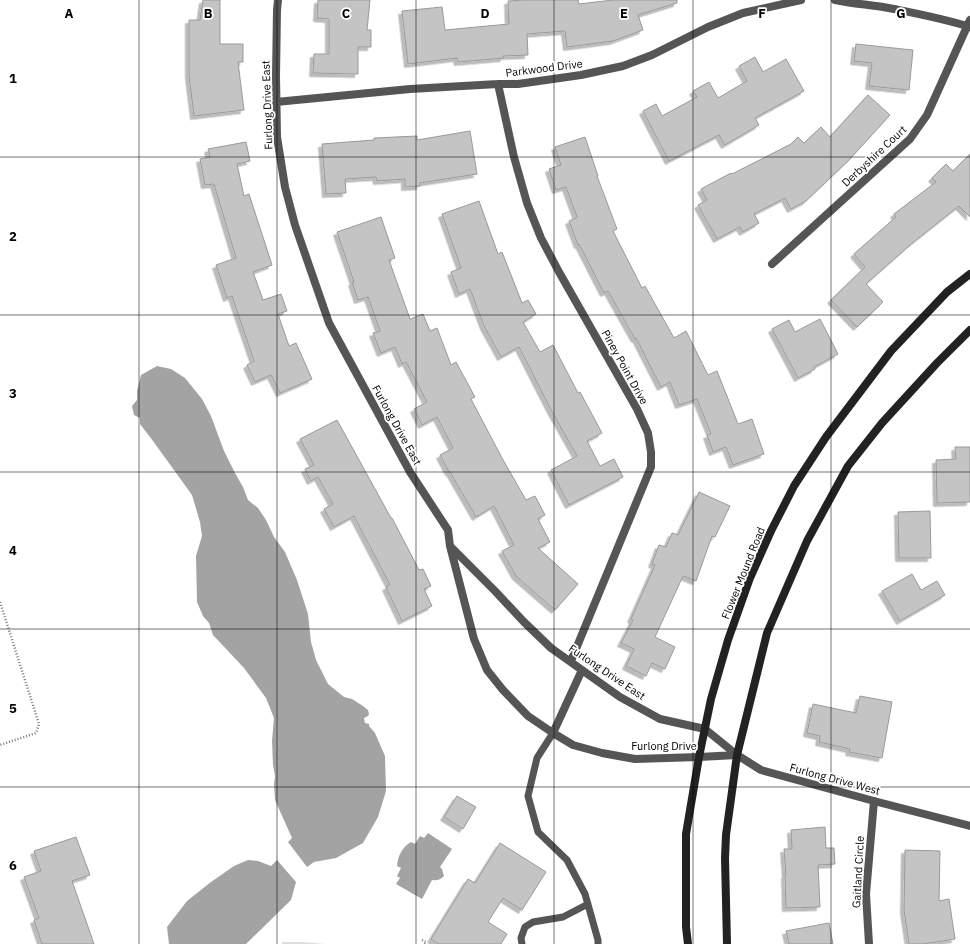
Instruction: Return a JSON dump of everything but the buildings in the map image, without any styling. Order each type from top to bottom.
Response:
[{"type":"main road","name":"Flower Mound Road","points":[[688,944],[686,927],[686,834],[699,757],[711,700],[728,640],[750,578],[794,486],[826,437],[891,351],[947,292],[970,274]]},
{"type":"main road","points":[[727,944],[725,858],[737,755],[767,633],[807,541],[848,466],[882,423],[936,363],[970,330]]},
{"type":"street","name":"Furlong Drive East","points":[[278,0],[276,25],[277,137],[285,187],[295,225],[329,323],[410,472],[448,530],[450,546],[551,648],[620,697],[660,719],[705,729]]},
{"type":"street","name":"Parkwood Drive","points":[[276,102],[410,89],[518,84],[581,75],[623,66],[652,55],[708,27],[743,13],[801,0]]},
{"type":"street","points":[[835,0],[853,4],[893,8],[969,24]]},
{"type":"street","name":"Derbyshire Court","points":[[772,264],[910,139],[927,115],[969,24]]},
{"type":"street","name":"Piney Point Drive","points":[[498,84],[514,157],[527,203],[541,238],[637,409],[648,433],[651,452],[651,467],[571,661]]},
{"type":"street","name":"Furlong Drive","points":[[450,546],[474,639],[487,670],[503,690],[528,716],[573,745],[602,753],[635,759],[737,755]]},
{"type":"street","points":[[553,733],[582,670]]},
{"type":"street","name":"Furlong Drive West","points":[[705,729],[737,755],[761,770],[970,826]]},
{"type":"street","name":"Gaitland Circle","points":[[869,944],[866,894],[874,801]]},
{"type":"lane","points":[[553,733],[537,758],[528,796],[538,832],[566,860],[585,894],[598,944]]},
{"type":"lane","points":[[522,944],[521,938],[525,927],[533,922],[563,917],[588,904]]},
{"type":"path","points":[[0,602],[39,724],[36,733],[0,745]]},
{"type":"path","points":[[422,940],[426,942],[425,944]]},
{"type":"shaded area","points":[[157,366],[171,369],[185,378],[202,399],[211,416],[224,451],[243,487],[248,500],[258,508],[266,520],[274,537],[285,552],[297,580],[308,614],[311,642],[316,660],[328,684],[344,697],[352,699],[368,710],[368,716],[364,718],[365,723],[369,724],[375,733],[385,756],[386,791],[378,817],[363,843],[336,858],[314,862],[307,867],[288,842],[292,838],[275,800],[275,776],[272,741],[274,718],[266,698],[244,668],[213,635],[209,623],[203,616],[197,602],[196,556],[202,536],[200,522],[192,495],[140,424],[140,418],[134,415],[132,406],[137,400],[137,391],[141,375]]},
{"type":"shaded area","points":[[428,833],[452,849],[440,867],[444,876],[438,880],[432,880],[422,899],[396,884],[400,878],[397,876],[401,868],[397,866],[399,855],[405,846],[411,842],[415,844],[420,836],[424,838]]},
{"type":"shaded area","points":[[248,860],[258,861],[271,866],[277,860],[296,882],[291,900],[246,944],[169,944],[167,927],[187,901],[234,866]]},
{"type":"shaded area","points":[[283,942],[302,942],[325,944],[281,944]]}]
